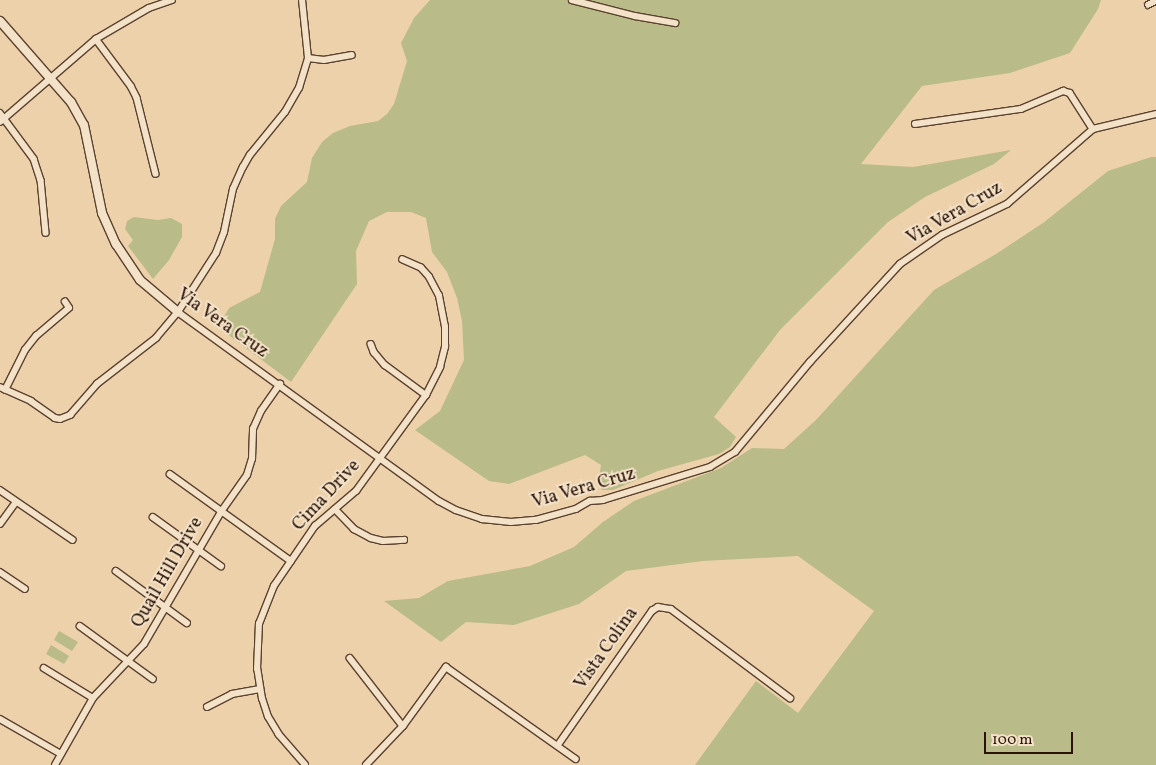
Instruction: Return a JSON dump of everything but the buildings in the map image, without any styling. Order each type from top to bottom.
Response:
[{"type":"street","points":[[46,233],[41,180],[34,159],[1,118],[96,39],[149,8],[172,0]]},
{"type":"street","points":[[65,302],[69,308],[36,336],[25,350],[2,389],[31,401],[55,418],[60,419],[70,416],[97,384],[156,338],[178,312],[216,253],[224,232],[233,189],[243,166],[285,112],[299,88],[308,58],[302,0]]},
{"type":"street","points":[[572,0],[584,1],[635,16],[675,23]]},
{"type":"street","points":[[1148,6],[1156,1]]},
{"type":"street","name":"Via Vera Cruz","points":[[0,21],[71,102],[84,125],[102,213],[116,244],[140,280],[178,312],[380,458],[456,510],[482,518],[511,522],[536,520],[576,509],[590,501],[603,500],[710,467],[735,452],[810,362],[900,264],[942,235],[1007,204],[1093,129],[1156,114]]},
{"type":"street","points":[[96,39],[131,86],[137,98],[156,174]]},
{"type":"street","points":[[308,58],[324,60],[352,54]]},
{"type":"street","points":[[915,124],[1013,111],[1063,91],[1070,93],[1093,129]]},
{"type":"street","name":"Cima Drive","points":[[305,765],[279,735],[268,716],[260,689],[257,669],[259,624],[274,586],[315,526],[356,492],[426,395],[436,377],[443,354],[444,316],[439,296],[429,277],[421,268],[403,260]]},
{"type":"street","points":[[371,344],[374,352],[385,365],[426,395]]},
{"type":"street","name":"Quail Hill Drive","points":[[55,765],[94,698],[144,644],[221,512],[247,474],[252,458],[253,429],[261,411],[280,384]]},
{"type":"street","points":[[170,474],[291,561]]},
{"type":"street","points":[[0,490],[73,540]]},
{"type":"street","points":[[0,524],[16,502]]},
{"type":"street","points":[[335,509],[354,529],[372,538],[383,541],[404,540]]},
{"type":"street","points":[[153,517],[221,566]]},
{"type":"street","points":[[116,571],[187,623]]},
{"type":"street","points":[[0,572],[25,589]]},
{"type":"street","name":"Vista Colina","points":[[558,745],[652,611],[658,607],[672,609],[790,698]]},
{"type":"street","points":[[80,626],[153,679]]},
{"type":"street","points":[[350,658],[403,726]]},
{"type":"street","points":[[366,765],[403,726],[446,667],[576,759]]},
{"type":"street","points":[[44,668],[94,698]]},
{"type":"street","points":[[207,707],[232,694],[260,689]]},
{"type":"street","points":[[0,719],[61,754]]},
{"type":"green space","points":[[430,0],[1101,0],[1098,9],[1070,53],[1010,73],[922,86],[861,164],[913,167],[1011,150],[994,164],[925,197],[888,222],[780,330],[714,417],[736,437],[730,447],[719,454],[658,471],[613,490],[602,490],[598,484],[601,465],[585,455],[509,484],[489,481],[415,430],[440,411],[464,360],[462,321],[457,298],[447,272],[432,252],[426,218],[411,212],[387,212],[369,221],[356,251],[357,284],[291,382],[218,327],[229,308],[260,292],[275,239],[275,219],[281,206],[307,182],[312,158],[322,142],[333,133],[350,126],[378,121],[387,114],[394,104],[407,61],[401,43],[414,18]]},
{"type":"green space","points":[[1156,157],[1156,765],[695,765],[756,681],[798,713],[874,611],[798,556],[703,561],[626,571],[579,604],[514,625],[466,622],[441,642],[384,601],[419,598],[448,581],[530,566],[574,547],[603,522],[634,501],[721,468],[752,448],[784,449],[816,420],[934,290],[996,254],[1043,223],[1108,171]]},
{"type":"green space","points":[[134,217],[158,220],[171,218],[182,224],[182,237],[169,260],[153,279],[128,246],[133,240],[125,229],[127,221]]},
{"type":"green space","points":[[59,631],[78,642],[72,651],[54,640]]},
{"type":"green space","points":[[51,645],[69,656],[64,664],[46,654]]}]
